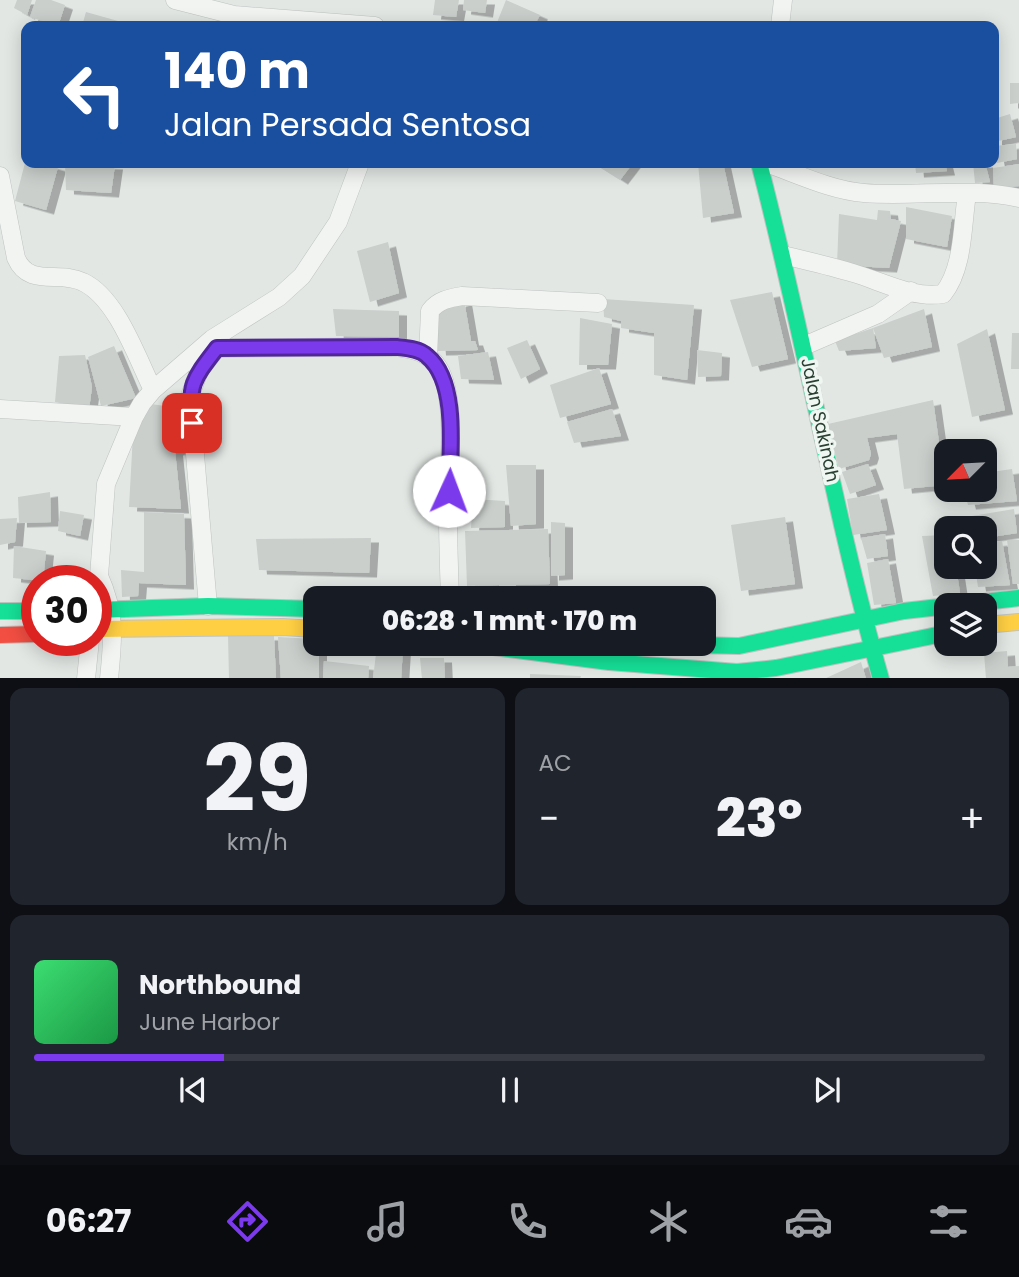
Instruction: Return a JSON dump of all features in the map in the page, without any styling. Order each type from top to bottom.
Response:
[{"type":"street","points":[[175,0],[234,15],[311,21]]},
{"type":"street","points":[[781,21],[783,0]]},
{"type":"street","points":[[99,565],[106,484],[134,417],[153,390],[279,297],[302,276],[338,222],[358,168]]},
{"type":"street","name":"Jalan Sakinah","points":[[760,168],[804,346],[864,619],[881,678]]},
{"type":"street","points":[[781,168],[865,193],[967,194],[1019,198]]},
{"type":"street","points":[[0,176],[13,246],[20,268],[32,275],[79,280],[89,285],[103,298],[122,326],[153,390]]},
{"type":"street","points":[[783,255],[911,291],[943,294],[951,284],[957,266],[967,194]]},
{"type":"street","points":[[804,346],[878,314],[911,291]]},
{"type":"street","points":[[428,357],[430,311],[446,299],[463,296],[598,303]]},
{"type":"street","points":[[215,344],[397,347],[411,349],[428,357],[438,367],[443,379],[451,426],[448,513],[450,586]]},
{"type":"street","points":[[208,606],[190,396],[199,370],[215,344]]},
{"type":"street","points":[[0,410],[134,417]]},
{"type":"street","points":[[716,645],[739,646],[864,619],[957,604],[1019,598]]},
{"type":"street","points":[[112,609],[208,606],[303,609]]},
{"type":"street","points":[[0,611],[21,611]]},
{"type":"street","points":[[997,624],[1019,622]]},
{"type":"street","points":[[112,629],[303,628]]},
{"type":"street","points":[[0,635],[21,634]]},
{"type":"street","points":[[561,656],[622,664],[737,672],[776,668],[934,636]]},
{"type":"street","points":[[86,678],[88,656]]},
{"type":"street","points":[[107,656],[109,678]]},
{"type":"building","points":[[17,0],[32,0],[27,15],[14,8]]},
{"type":"building","points":[[36,0],[51,0],[65,5],[60,21],[42,21],[30,17]]},
{"type":"building","points":[[435,0],[459,0],[456,17],[433,15]]},
{"type":"building","points":[[464,0],[487,0],[485,13],[463,10]]},
{"type":"building","points":[[506,0],[540,15],[537,21],[498,21]]},
{"type":"building","points":[[86,12],[118,21],[83,21]]},
{"type":"building","points":[[1010,83],[1019,83],[1019,103],[1010,104]]},
{"type":"building","points":[[1010,114],[1016,137],[999,141],[999,117]]},
{"type":"building","points":[[1016,144],[1017,159],[999,163],[999,146]]},
{"type":"building","points":[[1019,164],[1019,186],[994,189],[993,168]]},
{"type":"building","points":[[24,168],[58,168],[46,210],[15,201]]},
{"type":"building","points":[[65,168],[115,168],[111,193],[66,190]]},
{"type":"building","points":[[601,168],[629,168],[620,180]]},
{"type":"building","points":[[698,168],[724,168],[734,213],[703,218]]},
{"type":"building","points":[[916,168],[946,168],[947,171],[916,173]]},
{"type":"building","points":[[974,168],[986,168],[990,182],[975,183]]},
{"type":"building","points":[[906,207],[952,216],[947,247],[906,239]]},
{"type":"building","points":[[878,210],[890,211],[891,219],[901,221],[889,268],[837,265],[839,214],[877,220]]},
{"type":"building","points":[[388,242],[399,293],[370,302],[357,251]]},
{"type":"building","points":[[772,292],[788,359],[752,367],[730,300]]},
{"type":"building","points":[[603,299],[694,305],[687,380],[654,375],[654,333],[621,328],[621,321],[604,317]]},
{"type":"building","points":[[464,300],[471,341],[475,341],[478,350],[438,351],[435,311]]},
{"type":"building","points":[[333,309],[399,311],[399,337],[336,336]]},
{"type":"building","points":[[924,309],[932,347],[884,358],[873,328]]},
{"type":"building","points":[[580,318],[612,324],[608,365],[579,365]]},
{"type":"building","points":[[873,328],[876,348],[839,351],[835,341]]},
{"type":"building","points":[[987,329],[1005,410],[972,417],[957,344]]},
{"type":"building","points":[[1012,333],[1019,333],[1019,369],[1011,369]]},
{"type":"building","points":[[527,340],[540,369],[521,379],[507,348]]},
{"type":"building","points":[[114,346],[136,398],[101,406],[88,357]]},
{"type":"building","points":[[697,350],[722,353],[721,376],[698,377]]},
{"type":"building","points":[[488,352],[494,380],[461,379],[458,356]]},
{"type":"building","points":[[85,355],[92,387],[89,409],[55,402],[59,356]]},
{"type":"building","points":[[599,368],[611,404],[560,418],[550,385]]},
{"type":"building","points":[[933,400],[939,439],[934,439],[934,486],[904,489],[897,434],[867,438],[871,454],[869,460],[839,469],[828,424]]},
{"type":"building","points":[[151,404],[179,408],[185,448],[175,451],[181,509],[129,507],[133,434]]},
{"type":"building","points":[[612,409],[621,436],[574,443],[567,422]]},
{"type":"building","points":[[868,464],[876,485],[850,494],[842,472]]},
{"type":"building","points":[[506,465],[536,465],[536,524],[511,526]]},
{"type":"building","points":[[1012,469],[1017,501],[968,505],[967,502],[998,502],[998,471]]},
{"type":"building","points":[[50,492],[51,522],[19,523],[18,497]]},
{"type":"building","points":[[879,494],[887,530],[853,535],[847,499]]},
{"type":"building","points":[[473,499],[505,501],[505,527],[471,528]]},
{"type":"building","points":[[1014,509],[1017,533],[997,536],[997,516],[972,516]]},
{"type":"building","points":[[60,511],[84,515],[80,536],[58,531]]},
{"type":"building","points":[[144,512],[184,514],[186,585],[139,583],[138,596],[122,597],[121,570],[144,572]]},
{"type":"building","points":[[785,517],[795,584],[741,591],[731,525]]},
{"type":"building","points":[[17,518],[15,542],[0,545],[0,519]]},
{"type":"building","points":[[551,522],[565,523],[565,575],[551,576]]},
{"type":"building","points":[[548,529],[550,584],[467,586],[465,531]]},
{"type":"building","points":[[885,534],[888,556],[867,559],[861,538]]},
{"type":"building","points":[[922,536],[934,536],[934,579],[958,579],[960,593],[934,593],[933,596]]},
{"type":"building","points":[[371,538],[369,573],[259,570],[256,539]]},
{"type":"building","points":[[1007,540],[1019,540],[1019,584],[1013,584]]},
{"type":"building","points":[[1002,541],[1010,585],[978,587],[977,579],[997,579],[997,542]]},
{"type":"building","points":[[14,546],[46,551],[45,565],[21,565],[21,579],[13,578]]},
{"type":"building","points":[[888,559],[896,603],[874,605],[867,563]]},
{"type":"building","points":[[228,635],[274,636],[276,678],[229,678]]},
{"type":"building","points":[[278,637],[303,638],[303,656],[319,656],[319,678],[281,678]]},
{"type":"building","points":[[1007,651],[1008,667],[1019,666],[1019,678],[986,678],[984,656],[997,656],[997,652]]},
{"type":"building","points":[[376,656],[402,656],[401,678],[373,678]]},
{"type":"building","points":[[420,658],[444,658],[445,678],[422,678]]},
{"type":"building","points":[[324,661],[369,666],[368,678],[323,678]]},
{"type":"building","points":[[861,662],[866,678],[826,678]]},
{"type":"building","points":[[530,674],[581,676],[580,678],[530,678]]},
{"type":"traffic: fast","points":[[760,168],[848,551],[881,678]]},
{"type":"traffic: fast","points":[[716,645],[739,646],[904,611],[1019,598]]},
{"type":"traffic: fast","points":[[112,609],[208,606],[303,609]]},
{"type":"traffic: fast","points":[[0,611],[21,611]]},
{"type":"traffic: fast","points":[[563,656],[737,672],[776,668],[934,636]]},
{"type":"traffic: slow","points":[[997,624],[1019,622]]},
{"type":"traffic: slow","points":[[112,629],[303,628]]},
{"type":"traffic: jam","points":[[0,635],[21,634]]},
{"type":"route","points":[[192,423],[190,396],[199,370],[217,348],[411,349],[426,354],[438,367],[443,379],[451,426],[449,491]]}]
